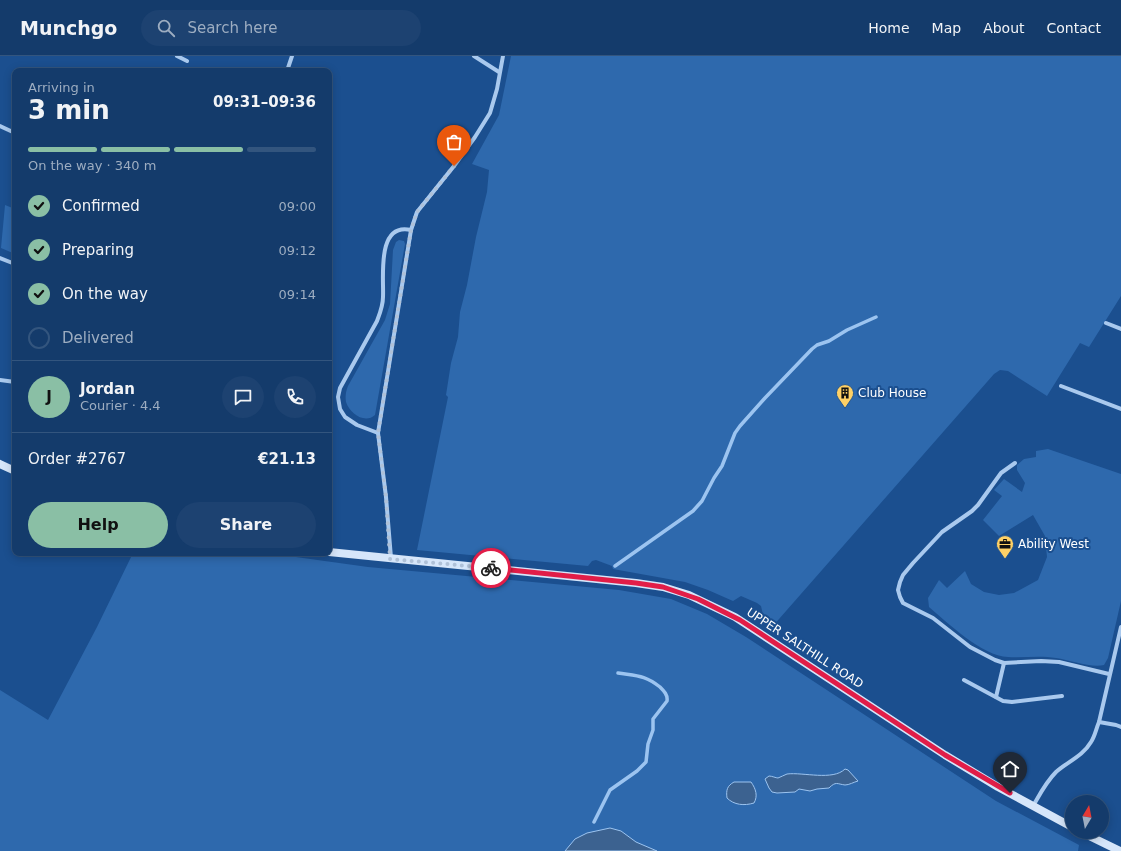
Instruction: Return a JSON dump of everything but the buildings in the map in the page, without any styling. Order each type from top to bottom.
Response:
[{"type":"main road","points":[[0,464],[12,469]]},
{"type":"main road","name":"UPPER SALTHILL ROAD","points":[[332,552],[636,583],[663,587],[689,595],[735,617],[945,755],[1065,823]]},
{"type":"main road","points":[[1095,839],[1120,851]]},
{"type":"street","points":[[177,56],[188,60]]},
{"type":"street","points":[[288,68],[292,56]]},
{"type":"street","points":[[474,56],[499,72]]},
{"type":"street","points":[[390,559],[386,497],[378,433],[411,230],[417,212],[454,166],[490,113],[497,89],[502,56]]},
{"type":"street","points":[[0,126],[12,132]]},
{"type":"street","points":[[378,433],[357,425],[346,417],[340,409],[338,393],[382,309],[384,298],[384,255],[387,242],[396,232],[404,229],[411,230]]},
{"type":"street","points":[[0,258],[12,263]]},
{"type":"street","points":[[1106,323],[1121,329]]},
{"type":"street","points":[[0,380],[12,382]]},
{"type":"street","points":[[1061,386],[1121,409]]},
{"type":"street","points":[[1015,463],[1001,473],[978,505],[942,532],[903,574],[898,590],[900,597],[903,603],[933,618],[970,646],[995,660],[1004,663],[1041,661],[1059,662],[1109,674]]},
{"type":"street","points":[[1033,806],[1050,778],[1061,767],[1082,753],[1094,737],[1099,722],[1121,627]]},
{"type":"street","points":[[996,697],[1004,663]]},
{"type":"street","points":[[964,680],[1004,701],[1012,702],[1062,696]]},
{"type":"street","points":[[1099,722],[1121,727]]},
{"type":"shaded area","points":[[511,56],[1121,56],[1121,296],[1089,347],[1080,343],[1047,396],[1008,371],[1000,370],[994,374],[772,627],[765,623],[761,606],[741,596],[733,601],[685,582],[613,569],[612,566],[596,560],[592,561],[588,566],[417,550],[448,397],[446,395],[451,363],[458,337],[460,312],[487,192],[489,170],[472,164],[499,115]]},
{"type":"shaded area","points":[[5,205],[12,208],[12,253],[1,248]]},
{"type":"shaded area","points":[[399,240],[404,241],[405,244],[375,415],[371,418],[362,418],[354,414],[348,406],[346,402],[346,392],[385,320],[390,304],[393,250],[396,242]]},
{"type":"shaded area","points":[[1048,449],[1121,474],[1121,601],[1108,658],[1104,665],[1087,665],[1050,657],[1008,657],[998,655],[987,651],[966,638],[929,607],[928,598],[939,580],[947,588],[965,571],[971,584],[984,592],[999,595],[1014,593],[1038,580],[1047,557],[1045,536],[1033,515],[999,536],[983,520],[1002,496],[994,490],[1004,479],[1022,492],[1025,483],[1017,470],[1017,465],[1024,459],[1036,457],[1036,451]]},
{"type":"shaded area","points":[[132,556],[289,556],[368,567],[619,590],[671,599],[707,614],[746,637],[996,801],[1065,838],[1065,839],[1079,845],[1078,851],[0,851],[0,690],[48,720],[97,627]]},
{"type":"shaded area","points":[[845,769],[848,770],[858,781],[847,785],[835,784],[829,788],[810,791],[799,789],[795,792],[777,793],[772,792],[765,779],[769,776],[778,778],[787,774],[833,775],[840,773]]},
{"type":"shaded area","points":[[734,782],[751,782],[756,792],[754,803],[739,804],[727,798],[728,788]]},
{"type":"shaded area","points":[[610,828],[621,831],[636,842],[657,851],[565,851],[575,839],[587,833]]},
{"type":"waterway","points":[[615,566],[693,511],[702,501],[722,466],[735,433],[740,426],[812,349],[817,345],[829,341],[847,330],[876,317]]},
{"type":"waterway","points":[[594,822],[610,790],[637,771],[646,762],[648,744],[653,730],[653,719],[667,701],[667,697],[660,687],[650,680],[618,673]]},
{"type":"way so far","points":[[454,166],[417,212],[411,230],[378,433],[386,497],[390,559],[491,568]]},
{"type":"place","name":"Club House","points":[[845,408]]},
{"type":"place","name":"Ability West","points":[[1005,559]]},
{"type":"route","points":[[491,568],[663,587],[708,603],[740,620],[945,755],[1010,793]]}]
